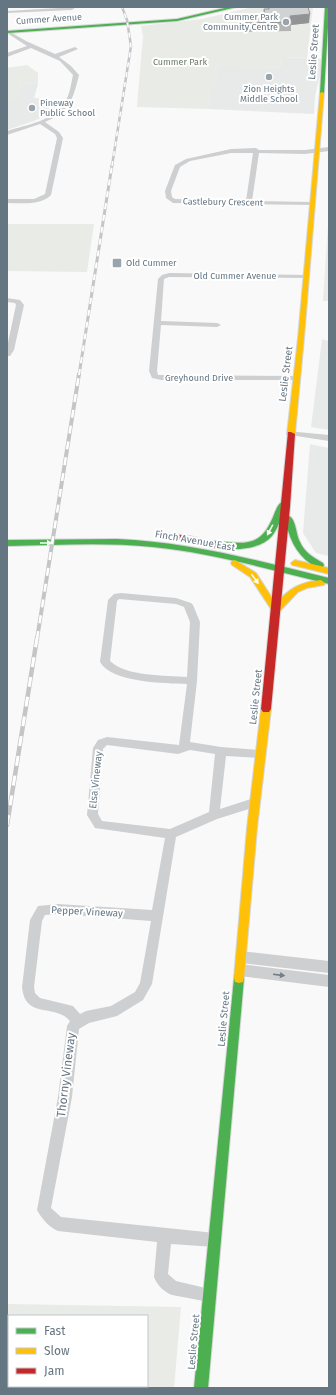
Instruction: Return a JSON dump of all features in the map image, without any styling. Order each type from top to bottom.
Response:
[{"type":"main road","name":"Cummer Avenue","points":[[7,31],[177,20],[235,7]]},
{"type":"main road","name":"Leslie Street","points":[[201,1388],[254,803],[261,754],[286,507],[290,433],[307,276],[312,204],[328,41],[327,7]]},
{"type":"main road","points":[[205,543],[246,544],[266,538],[286,495]]},
{"type":"main road","points":[[286,507],[294,540],[300,553],[329,570]]},
{"type":"main road","name":"Finch Avenue East","points":[[7,534],[154,536],[189,539],[280,565],[329,582]]},
{"type":"main road","name":"Finch Avenue East","points":[[7,543],[141,544],[174,547],[280,565],[329,570]]},
{"type":"main road","points":[[210,554],[236,563],[249,571],[276,610],[294,588],[306,584],[329,582]]},
{"type":"street","points":[[7,12],[62,10],[72,9],[74,7]]},
{"type":"street","points":[[7,31],[15,38],[56,56],[71,66],[76,75],[73,89],[67,104],[50,118],[7,133]]},
{"type":"street","points":[[7,55],[31,46]]},
{"type":"street","points":[[56,56],[75,48]]},
{"type":"street","points":[[7,202],[34,201],[43,199],[48,195],[60,138],[57,133],[40,122]]},
{"type":"street","name":"Castlebury Crescent","points":[[312,204],[173,201],[169,198],[168,191],[177,166],[188,160],[231,151],[256,150],[305,152],[329,149]]},
{"type":"street","points":[[249,202],[256,150]]},
{"type":"street","points":[[318,150],[329,152]]},
{"type":"street","name":"Old Cummer Avenue","points":[[164,276],[307,276]]},
{"type":"street","name":"Greyhound Drive","points":[[164,276],[161,279],[154,372],[155,376],[161,378],[296,378]]},
{"type":"street","points":[[7,300],[18,301],[20,305],[10,350],[7,354]]},
{"type":"street","points":[[158,323],[217,325]]},
{"type":"street","points":[[290,433],[329,438]]},
{"type":"street","points":[[184,748],[192,681],[195,622],[188,605],[176,601],[117,596],[113,600],[105,662],[108,667],[128,675],[192,681]]},
{"type":"street","name":"Elsa Vineway","points":[[171,834],[99,825],[92,815],[98,748],[102,743],[107,741],[178,750],[190,746],[221,752],[261,754]]},
{"type":"street","points":[[214,815],[221,752]]},
{"type":"street","points":[[171,834],[214,815],[254,803]]},
{"type":"street","name":"Thorny Vineway","points":[[171,834],[146,984],[139,996],[113,1012],[86,1017],[73,1026],[65,1097],[44,1210],[58,1224],[215,1240]]},
{"type":"street","name":"Pepper Vineway","points":[[79,1021],[69,1010],[37,1002],[29,996],[28,987],[36,920],[42,910],[58,908],[158,916]]},
{"type":"street","points":[[241,957],[329,967]]},
{"type":"street","points":[[240,970],[329,982]]},
{"type":"street","points":[[165,1236],[161,1276],[172,1288],[209,1295]]},
{"type":"shaded area","name":"Zion Heights Middle School","points":[[282,57],[324,59],[315,96],[314,114],[209,109],[210,87],[215,87],[219,65],[281,68]]},
{"type":"shaded area","name":"Pineway Public School","points":[[22,83],[38,84],[34,98],[62,100],[52,113],[7,130],[7,99],[15,101]]},
{"type":"shaded area","points":[[322,339],[329,341],[329,430],[311,427]]},
{"type":"shaded area","points":[[310,444],[329,448],[329,556],[316,553],[303,533]]},
{"type":"green space","name":"Cummer Park","points":[[253,7],[313,7],[307,58],[282,57],[281,68],[220,66],[215,87],[210,87],[209,109],[137,107],[143,36],[141,26],[202,19]]},
{"type":"green space","points":[[27,65],[38,73],[38,84],[22,83],[15,102],[7,99],[7,68]]},
{"type":"green space","points":[[329,210],[329,301],[323,301]]},
{"type":"green space","points":[[7,224],[94,224],[87,272],[7,271]]},
{"type":"green space","points":[[7,1304],[181,1307],[174,1388],[7,1388]]},
{"type":"building","points":[[269,7],[308,7],[310,14],[290,16],[292,22],[247,23],[246,15],[265,15],[264,9],[269,9]]},
{"type":"railway","points":[[112,166],[131,46],[127,20],[122,7]]},
{"type":"railway","points":[[79,375],[112,165]]},
{"type":"railway","points":[[37,639],[79,374]]},
{"type":"railway","points":[[7,825],[37,638]]},
{"type":"traffic: fast","points":[[7,32],[177,20],[235,7]]},
{"type":"traffic: fast","points":[[322,93],[327,7]]},
{"type":"traffic: fast","points":[[215,544],[244,545],[264,539],[273,527],[282,505]]},
{"type":"traffic: fast","points":[[289,519],[295,541],[302,552],[320,565]]},
{"type":"traffic: fast","points":[[7,543],[99,542],[153,544],[198,550],[329,581]]},
{"type":"traffic: fast","points":[[201,1388],[239,978]]},
{"type":"traffic: slow","points":[[291,434],[301,338],[322,93]]},
{"type":"traffic: slow","points":[[235,563],[253,575],[276,610]]},
{"type":"traffic: slow","points":[[295,563],[329,571]]},
{"type":"traffic: slow","points":[[276,610],[295,590],[306,585],[321,583]]},
{"type":"traffic: slow","points":[[239,978],[252,828],[266,709]]},
{"type":"traffic: jam","points":[[266,709],[286,507],[291,434]]},
{"type":"traffic: jam","points":[[163,536],[189,539],[224,547]]},
{"type":"place","name":"Cummer Park Community Centre","points":[[286,22]]},
{"type":"place","name":"Zion Heights Middle School","points":[[269,77]]},
{"type":"place","name":"Pineway Public School","points":[[32,108]]},
{"type":"place","name":"Old Cummer","points":[[117,263]]}]
